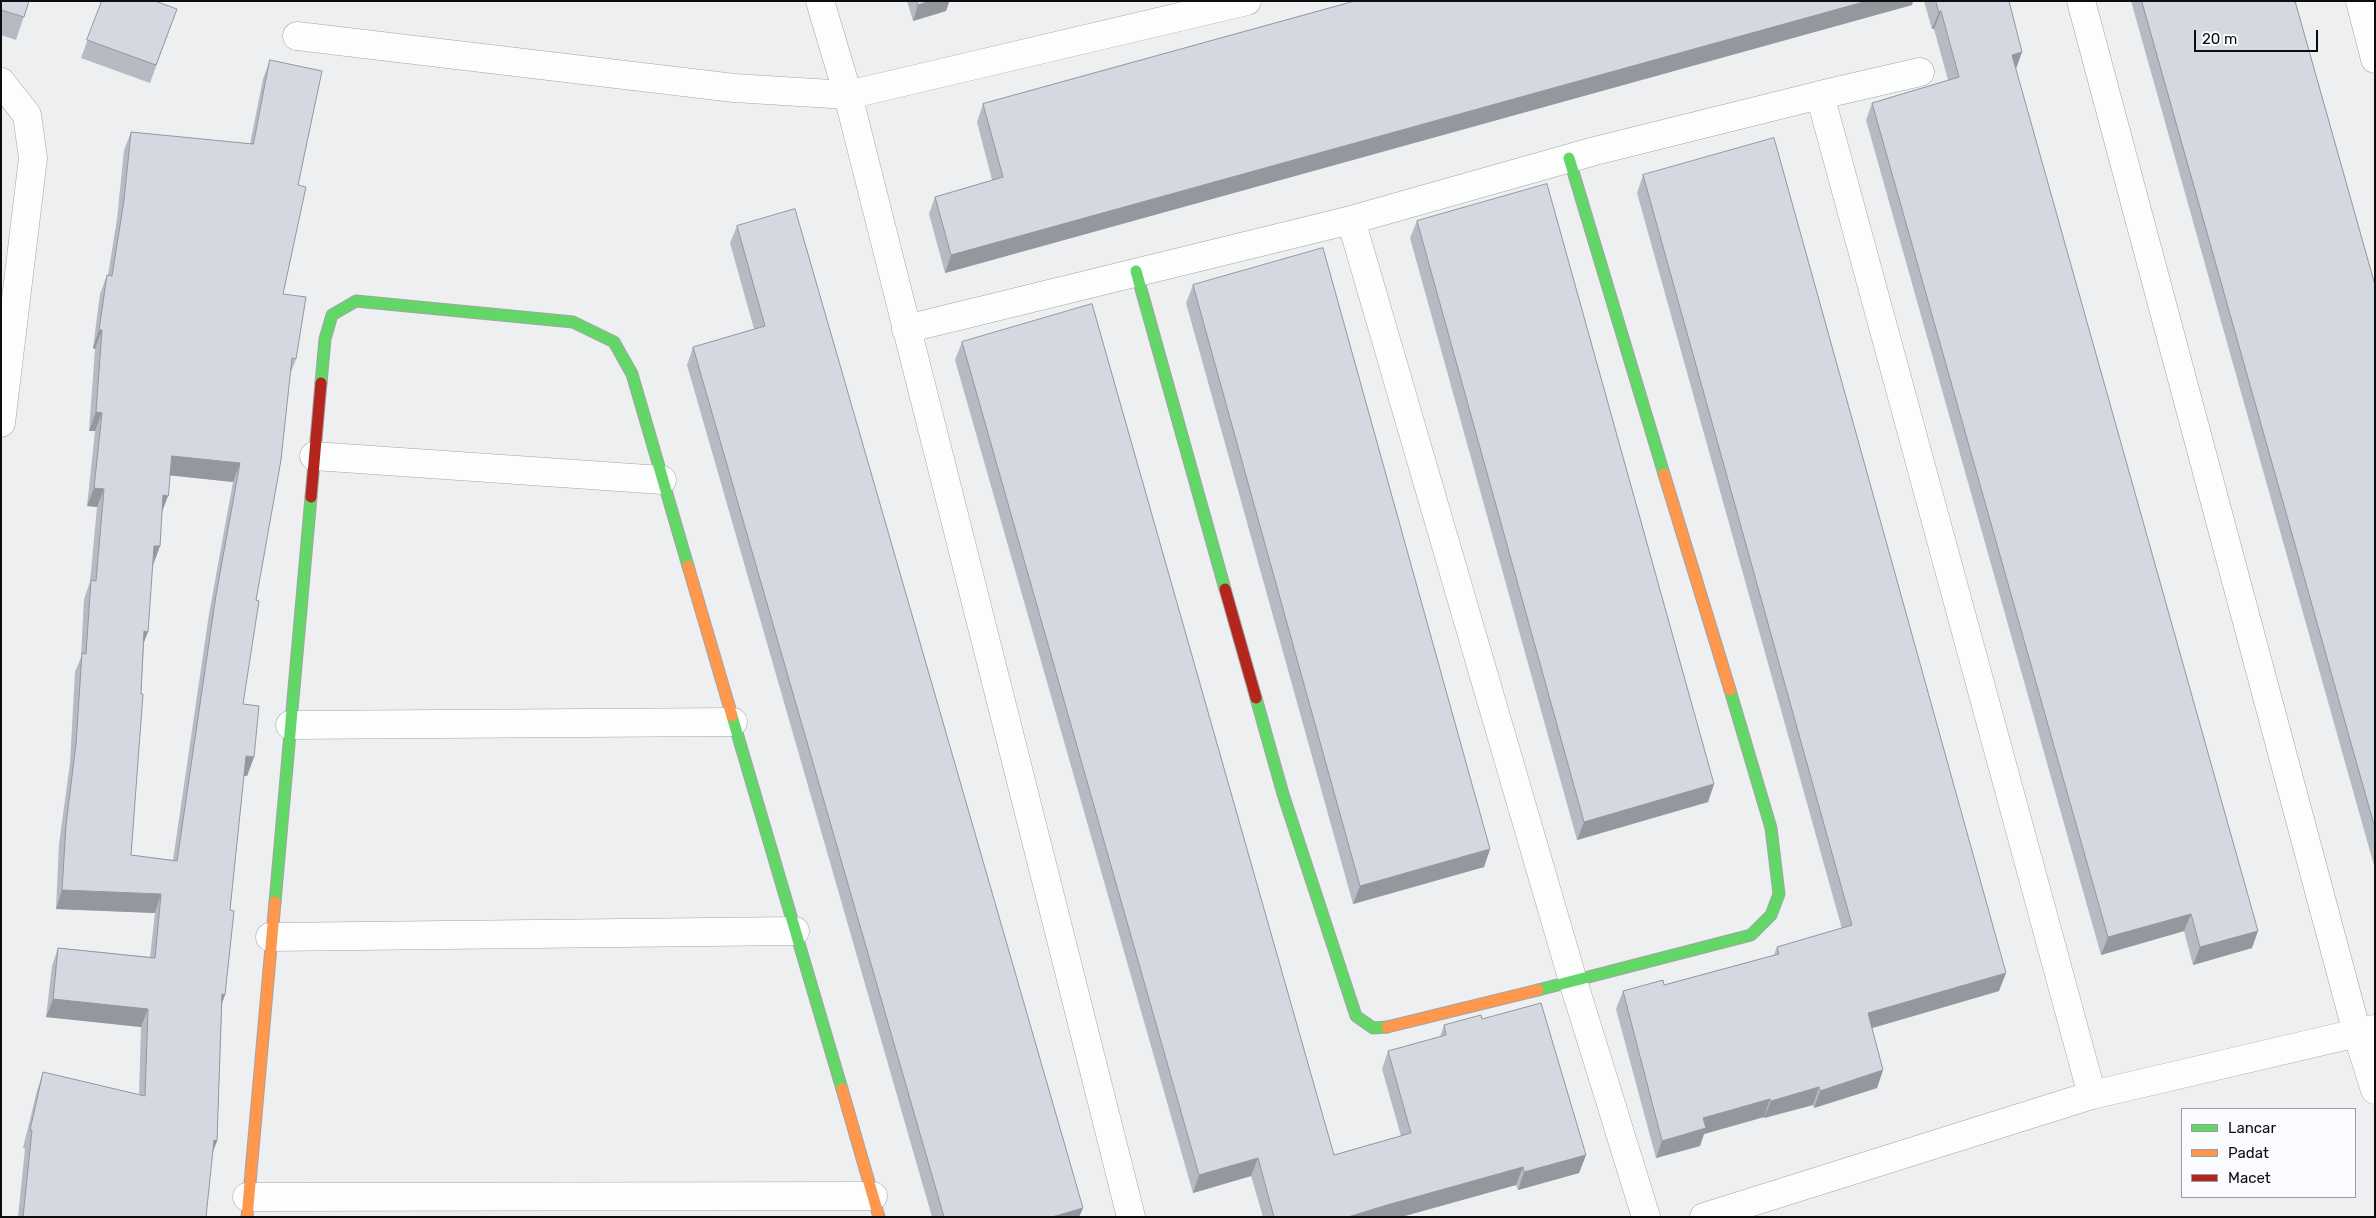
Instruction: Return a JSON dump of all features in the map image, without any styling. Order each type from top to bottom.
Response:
[{"type":"street","points":[[820,1],[848,95],[1131,1217]]},
{"type":"street","points":[[297,36],[734,88],[848,95],[1247,1]]},
{"type":"street","points":[[2081,1],[2366,1031],[2375,1090]]},
{"type":"street","points":[[2360,1],[2375,59]]},
{"type":"street","points":[[906,329],[1136,271],[1351,220],[1569,158],[1920,72]]},
{"type":"street","points":[[1,82],[27,115],[32,158],[1,423]]},
{"type":"street","points":[[1820,95],[2092,1094]]},
{"type":"street","points":[[1136,271],[1283,794],[1356,1016],[1373,1028],[1395,1027],[1751,935],[1771,915],[1779,894],[1771,828],[1569,158]]},
{"type":"street","points":[[1351,220],[1572,981],[1646,1217]]},
{"type":"street","points":[[356,301],[573,322],[614,342],[632,374],[876,1206],[247,1207],[314,456],[325,339],[332,315],[356,301]]},
{"type":"street","points":[[314,456],[662,480]]},
{"type":"street","points":[[290,725],[733,722]]},
{"type":"street","points":[[270,937],[795,931]]},
{"type":"street","points":[[1704,1217],[2092,1094],[2366,1031]]},
{"type":"building","points":[[1,1],[29,1],[24,17],[1,10]]},
{"type":"building","points":[[102,1],[155,1],[177,9],[156,65],[87,40]]},
{"type":"building","points":[[917,1],[931,1],[918,5]]},
{"type":"building","points":[[1355,1],[1867,1],[951,255],[935,197],[1003,177],[983,104]]},
{"type":"building","points":[[1936,1],[2009,1],[2022,52],[2012,55],[2258,931],[2200,947],[2191,914],[2108,937],[1872,103],[1959,77],[1941,11],[1939,12]]},
{"type":"building","points":[[2142,1],[2295,1],[2375,285],[2375,828]]},
{"type":"building","points":[[270,60],[322,71],[298,185],[306,187],[283,294],[306,297],[296,359],[292,358],[281,460],[256,600],[259,601],[243,704],[259,706],[254,757],[246,756],[230,910],[234,911],[225,995],[222,994],[217,1141],[214,1140],[206,1217],[23,1217],[32,1130],[30,1130],[43,1072],[145,1096],[148,1009],[53,999],[58,948],[155,958],[161,894],[62,890],[66,825],[76,744],[82,653],[86,654],[91,580],[96,581],[104,489],[94,488],[102,413],[96,412],[102,330],[99,330],[107,275],[112,276],[124,200],[131,132],[253,144]],"holes":[[[172,456],[240,463],[216,595],[177,861],[131,855],[143,694],[141,694],[144,631],[148,632],[154,546],[160,546],[163,495],[168,496]]]},
{"type":"building","points":[[1774,138],[2006,973],[1868,1013],[1883,1070],[1820,1091],[1819,1087],[1703,1118],[1706,1128],[1662,1141],[1623,991],[1663,980],[1664,985],[1779,954],[1777,947],[1852,925],[1643,175]]},
{"type":"building","points":[[1547,184],[1714,784],[1584,822],[1417,221]]},
{"type":"building","points":[[795,209],[1083,1208],[1052,1217],[944,1217],[693,347],[765,326],[737,226]]},
{"type":"building","points":[[1323,248],[1490,849],[1360,886],[1193,285]]},
{"type":"building","points":[[1092,304],[1334,1155],[1411,1133],[1388,1051],[1446,1035],[1444,1025],[1481,1015],[1482,1019],[1541,1003],[1586,1155],[1524,1172],[1523,1167],[1348,1217],[1274,1217],[1258,1158],[1199,1175],[962,342]]},
{"type":"traffic: fast","points":[[1569,158],[1664,474]]},
{"type":"traffic: fast","points":[[1136,271],[1225,589]]},
{"type":"traffic: fast","points":[[321,383],[325,339],[332,315],[356,301],[573,322],[614,342],[632,374],[688,566]]},
{"type":"traffic: fast","points":[[275,902],[311,497]]},
{"type":"traffic: fast","points":[[1538,990],[1751,935],[1771,915],[1779,894],[1771,828],[1730,690]]},
{"type":"traffic: fast","points":[[1256,698],[1283,794],[1356,1016],[1373,1028],[1387,1027]]},
{"type":"traffic: fast","points":[[732,716],[842,1089]]},
{"type":"traffic: slow","points":[[1664,474],[1730,690]]},
{"type":"traffic: slow","points":[[688,566],[732,716]]},
{"type":"traffic: slow","points":[[247,1217],[275,902]]},
{"type":"traffic: slow","points":[[1387,1027],[1538,990]]},
{"type":"traffic: slow","points":[[842,1089],[879,1217]]},
{"type":"traffic: jam","points":[[311,497],[321,383]]},
{"type":"traffic: jam","points":[[1225,589],[1256,698]]}]
